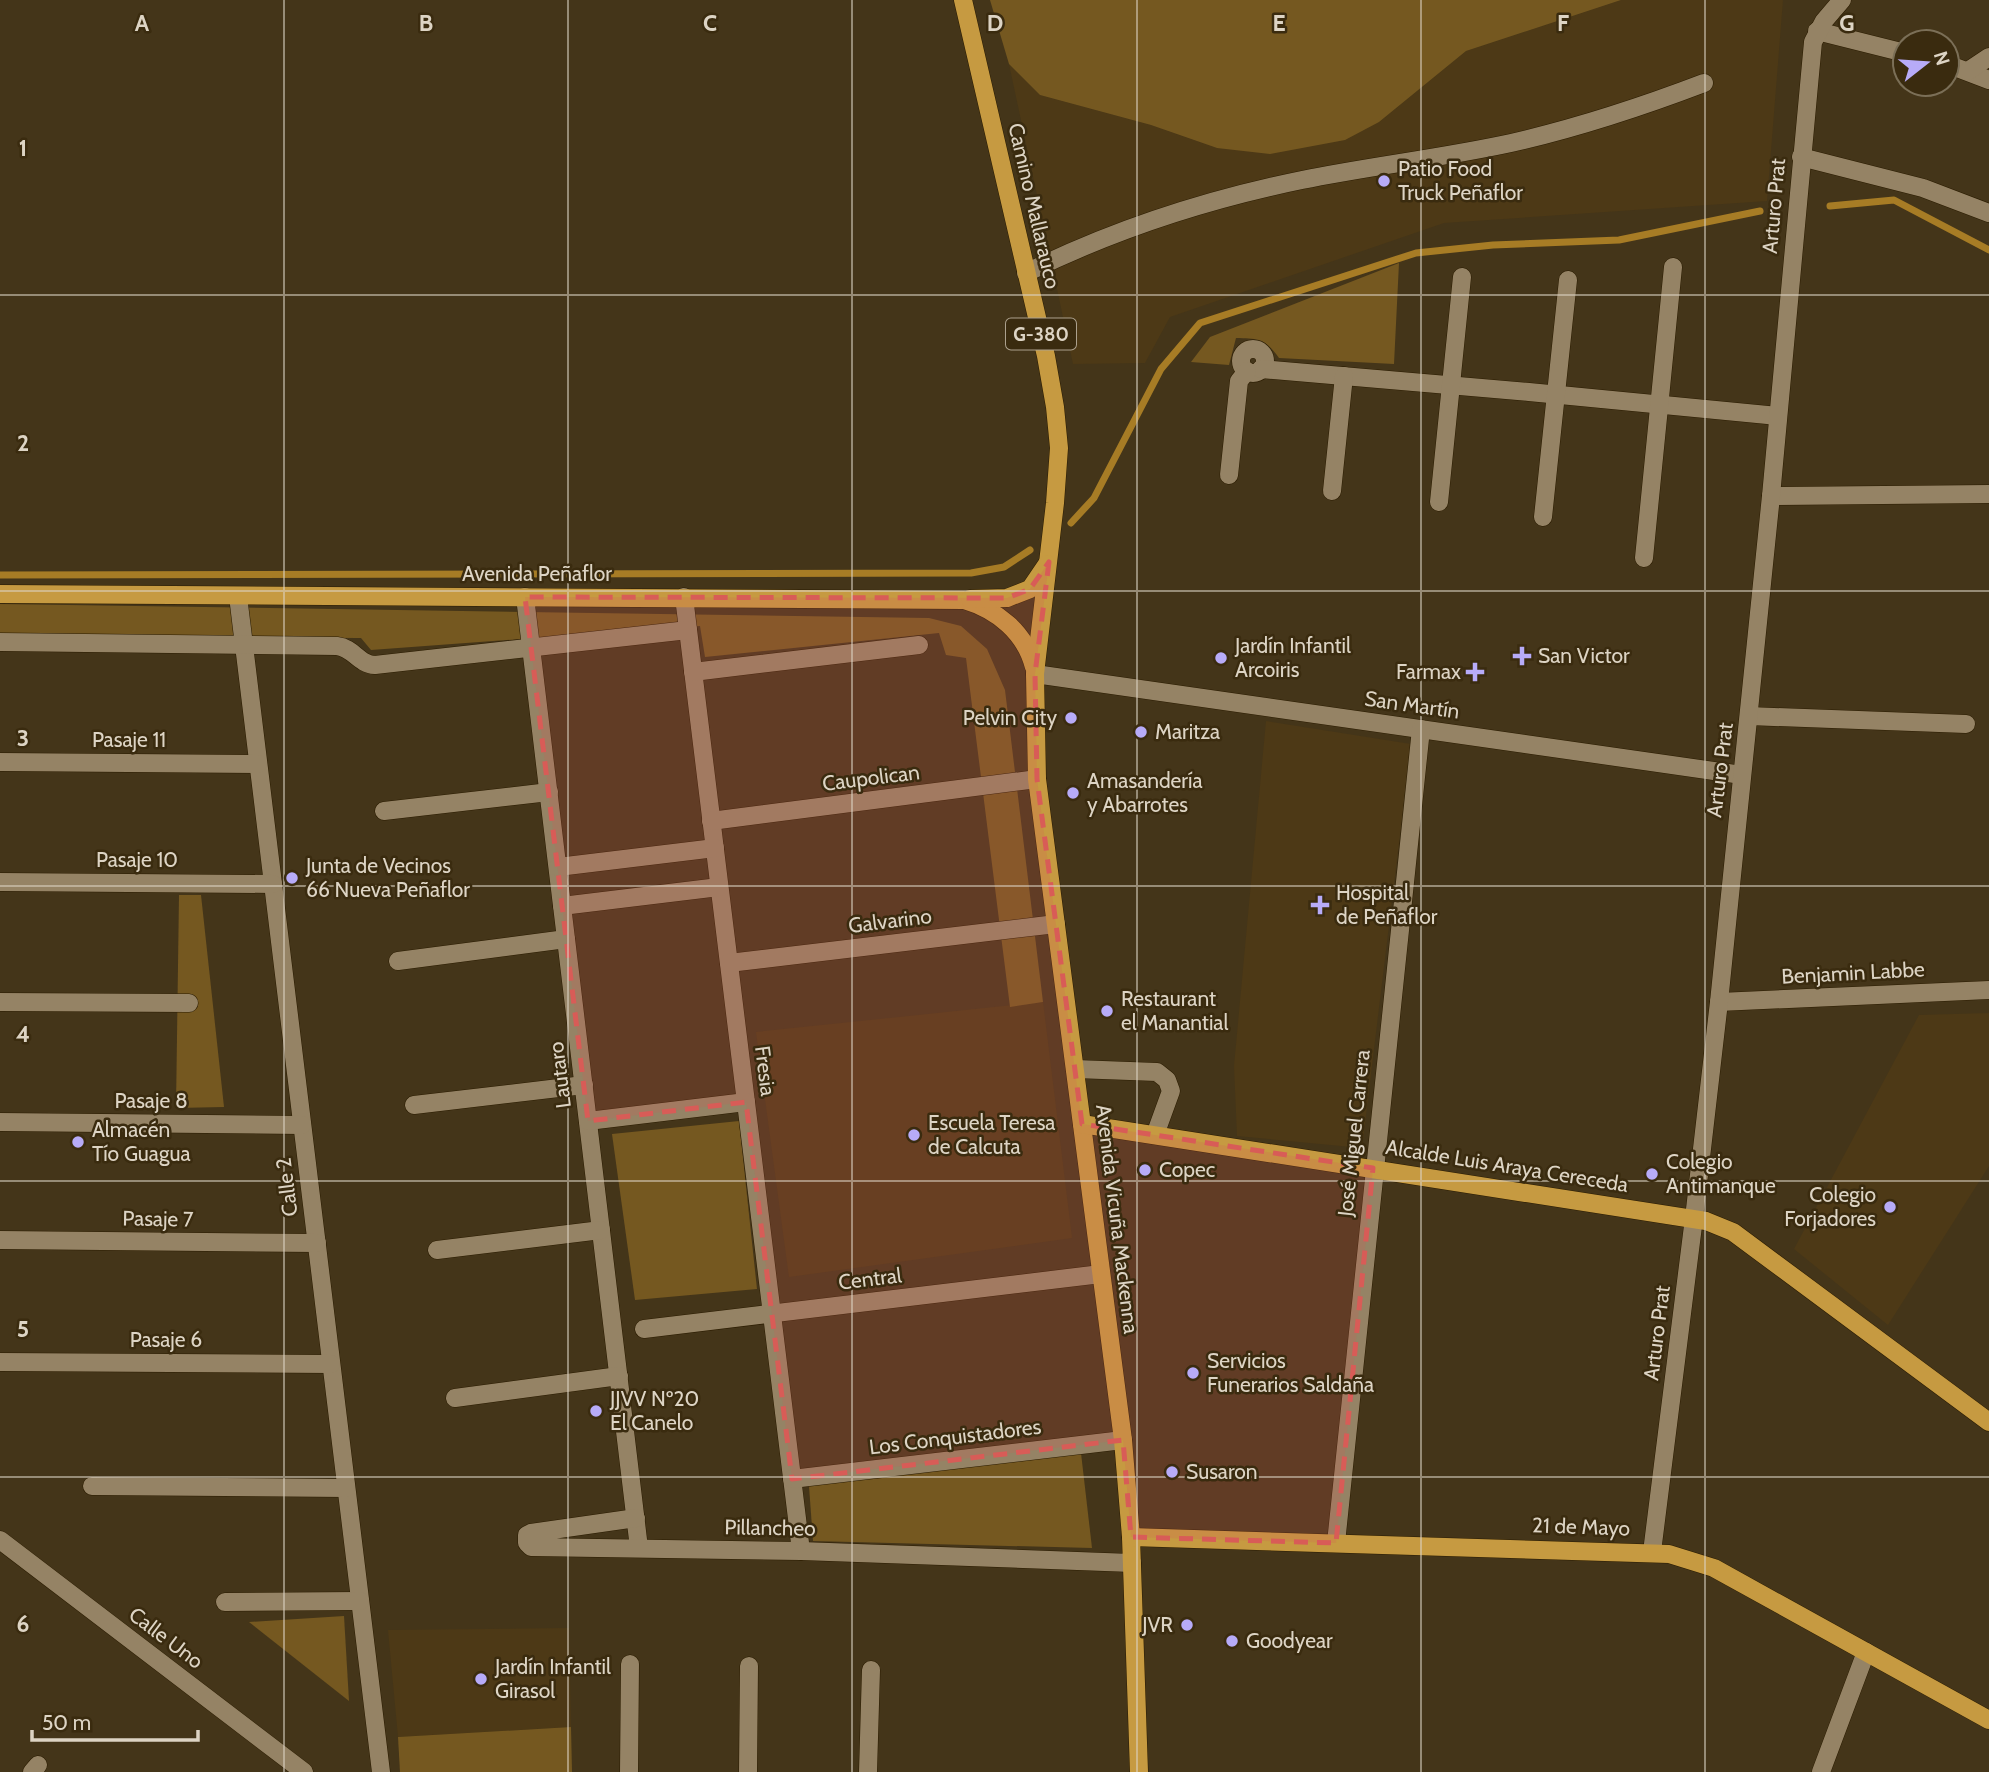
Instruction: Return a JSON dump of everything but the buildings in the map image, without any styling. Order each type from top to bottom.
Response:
[{"type":"main road","name":"Camino Mallarauco","points":[[963,0],[1046,356],[1055,407],[1059,448],[1035,674]]},
{"type":"main road","points":[[964,600],[1007,598],[1030,589],[1049,562]]},
{"type":"main road","name":"Avenida Peñaflor","points":[[0,594],[964,600],[994,612],[1007,623],[1026,647],[1035,674]]},
{"type":"main road","name":"Avenida Vicuña Mackenna","points":[[1035,674],[1037,779],[1123,1440],[1131,1537],[1139,1772]]},
{"type":"main road","name":"Alcalde Luis Araya Cereceda","points":[[1082,1124],[1694,1218],[1723,1227],[1989,1422]]},
{"type":"main road","name":"21 de Mayo","points":[[1131,1537],[1652,1552],[1684,1557],[1714,1568],[1989,1720]]},
{"type":"street","name":"Arturo Prat","points":[[1652,1552],[1719,1002],[1772,496],[1813,42],[1832,10],[1842,0]]},
{"type":"street","points":[[1817,32],[1891,50]]},
{"type":"street","points":[[1968,71],[1989,57]]},
{"type":"street","points":[[1961,69],[1989,80]]},
{"type":"street","points":[[1026,273],[1105,236],[1183,209],[1300,181],[1512,143],[1612,116],[1704,83]]},
{"type":"street","points":[[1801,157],[1923,187],[1989,213]]},
{"type":"street","points":[[1644,558],[1673,267]]},
{"type":"street","points":[[1438,502],[1462,277]]},
{"type":"street","points":[[1543,517],[1568,280]]},
{"type":"street","points":[[1229,475],[1238,381],[1254,370],[1555,394],[1778,416]]},
{"type":"street","points":[[1332,491],[1344,376]]},
{"type":"street","points":[[1772,496],[1989,494]]},
{"type":"street","name":"Calle 2","points":[[238,596],[381,1772]]},
{"type":"street","name":"Lautaro","points":[[525,597],[639,1548]]},
{"type":"street","name":"Fresia","points":[[684,597],[801,1551]]},
{"type":"street","points":[[0,642],[343,646],[369,665],[688,630]]},
{"type":"street","points":[[693,672],[919,645]]},
{"type":"street","name":"San Martín","points":[[1035,674],[1742,775]]},
{"type":"street","points":[[1749,716],[1966,724]]},
{"type":"street","name":"José Miguel Carrera","points":[[1336,1543],[1373,1168],[1421,729]]},
{"type":"street","name":"Pasaje 11","points":[[0,762],[258,764]]},
{"type":"street","name":"Caupolican","points":[[711,821],[1037,779]]},
{"type":"street","points":[[384,811],[549,792]]},
{"type":"street","points":[[558,867],[715,848]]},
{"type":"street","name":"Pasaje 10","points":[[0,882],[273,884]]},
{"type":"street","points":[[562,906],[719,887]]},
{"type":"street","name":"Galvarino","points":[[729,963],[1056,924]]},
{"type":"street","points":[[397,961],[566,939]]},
{"type":"street","name":"Benjamin Labbe","points":[[1719,1002],[1989,990]]},
{"type":"street","points":[[0,1002],[188,1003]]},
{"type":"street","points":[[1074,1069],[1157,1072],[1164,1076],[1171,1091],[1155,1135]]},
{"type":"street","points":[[414,1105],[584,1085]]},
{"type":"street","points":[[588,1121],[746,1102]]},
{"type":"street","name":"Pasaje 8","points":[[0,1122],[302,1125]]},
{"type":"street","points":[[437,1250],[601,1230]]},
{"type":"street","name":"Pasaje 7","points":[[0,1240],[317,1244]]},
{"type":"street","name":"Central","points":[[644,1329],[1101,1274]]},
{"type":"street","name":"Pasaje 6","points":[[0,1362],[331,1364]]},
{"type":"street","points":[[455,1398],[619,1376]]},
{"type":"street","name":"Los Conquistadores","points":[[792,1479],[1123,1440]]},
{"type":"street","points":[[92,1486],[346,1488]]},
{"type":"street","name":"Pillancheo","points":[[636,1518],[531,1533],[526,1539],[531,1547],[801,1551],[1132,1563]]},
{"type":"street","name":"Calle Uno","points":[[0,1540],[304,1772]]},
{"type":"street","points":[[225,1602],[360,1601]]},
{"type":"street","points":[[1821,1772],[1866,1652]]},
{"type":"street","points":[[629,1772],[630,1664]]},
{"type":"street","points":[[748,1772],[750,1666]]},
{"type":"street","points":[[868,1772],[871,1670]]},
{"type":"highlighted area","points":[[1049,562],[1035,674],[1037,779],[1082,1124],[1373,1168],[1336,1543],[1131,1537],[1123,1440],[792,1479],[746,1102],[588,1121],[525,597],[1007,598],[1030,589]]},
{"type":"shaded area","points":[[990,0],[1621,0],[1466,51],[1379,122],[1345,140],[1270,154],[1217,148],[1151,125],[1040,95],[1009,64]]},
{"type":"shaded area","points":[[1621,0],[1783,0],[1767,201],[1444,223],[1170,317],[1145,363],[1073,364],[1009,64],[1040,95],[1151,125],[1217,148],[1379,122],[1466,51]]},
{"type":"shaded area","points":[[1399,263],[1394,364],[1279,358],[1261,341],[1236,338],[1229,365],[1191,362],[1210,337]]},
{"type":"shaded area","points":[[0,604],[929,618],[961,626],[987,649],[1005,690],[1043,1002],[1010,1007],[966,658],[946,655],[939,633],[705,657],[700,626],[371,650],[361,638],[0,636]]},
{"type":"shaded area","name":"Hospital de Peñaflor","points":[[1266,721],[1411,744],[1362,1148],[1237,1136],[1234,1066]]},
{"type":"shaded area","points":[[179,895],[201,895],[224,1107],[176,1108]]},
{"type":"shaded area","name":"Escuela Teresa de Calcuta","points":[[1043,1002],[1072,1238],[789,1277],[756,1032]]},
{"type":"shaded area","name":"Colegio Forjadores","points":[[1989,1013],[1989,1166],[1888,1325],[1794,1249],[1919,1015]]},
{"type":"shaded area","points":[[739,1121],[757,1289],[635,1300],[612,1134]]},
{"type":"shaded area","points":[[1081,1453],[1092,1548],[813,1541],[809,1486]]},
{"type":"shaded area","points":[[344,1616],[349,1701],[249,1622]]},
{"type":"shaded area","name":"Jardín Infantil Girasol","points":[[569,1628],[571,1727],[398,1737],[388,1630]]},
{"type":"shaded area","points":[[571,1727],[572,1772],[400,1772],[398,1737]]},
{"type":"waterway","points":[[1830,206],[1894,200],[1989,250]]},
{"type":"waterway","points":[[1071,523],[1094,498],[1161,369],[1200,323],[1416,253],[1493,245],[1619,240],[1760,211]]},
{"type":"waterway","points":[[0,575],[971,573],[1004,567],[1030,550]]},
{"type":"place","name":"Patio Food Truck Peñaflor","points":[[1384,181]]},
{"type":"place","name":"San Victor","points":[[1522,656]]},
{"type":"place","name":"Jardín Infantil Arcoiris","points":[[1221,658]]},
{"type":"place","name":"Farmax","points":[[1475,672]]},
{"type":"place","name":"Pelvin City","points":[[1071,718]]},
{"type":"place","name":"Maritza","points":[[1141,732]]},
{"type":"place","name":"Amasandería y Abarrotes","points":[[1073,793]]},
{"type":"place","name":"Junta de Vecinos 66 Nueva Peñaflor","points":[[292,878]]},
{"type":"place","name":"Hospital de Peñaflor","points":[[1320,905]]},
{"type":"place","name":"Restaurant el Manantial","points":[[1107,1011]]},
{"type":"place","name":"Escuela Teresa de Calcuta","points":[[914,1135]]},
{"type":"place","name":"Almacén Tío Guagua","points":[[78,1142]]},
{"type":"place","name":"Copec","points":[[1145,1170]]},
{"type":"place","name":"Colegio Antimanque","points":[[1652,1174]]},
{"type":"place","name":"Colegio Forjadores","points":[[1890,1207]]},
{"type":"place","name":"Servicios Funerarios Saldaña","points":[[1193,1373]]},
{"type":"place","name":"JJVV Nº20 El Canelo","points":[[596,1411]]},
{"type":"place","name":"Susaron","points":[[1172,1472]]},
{"type":"place","name":"JVR","points":[[1187,1625]]},
{"type":"place","name":"Goodyear","points":[[1232,1641]]},
{"type":"place","name":"Jardín Infantil Girasol","points":[[481,1679]]}]
